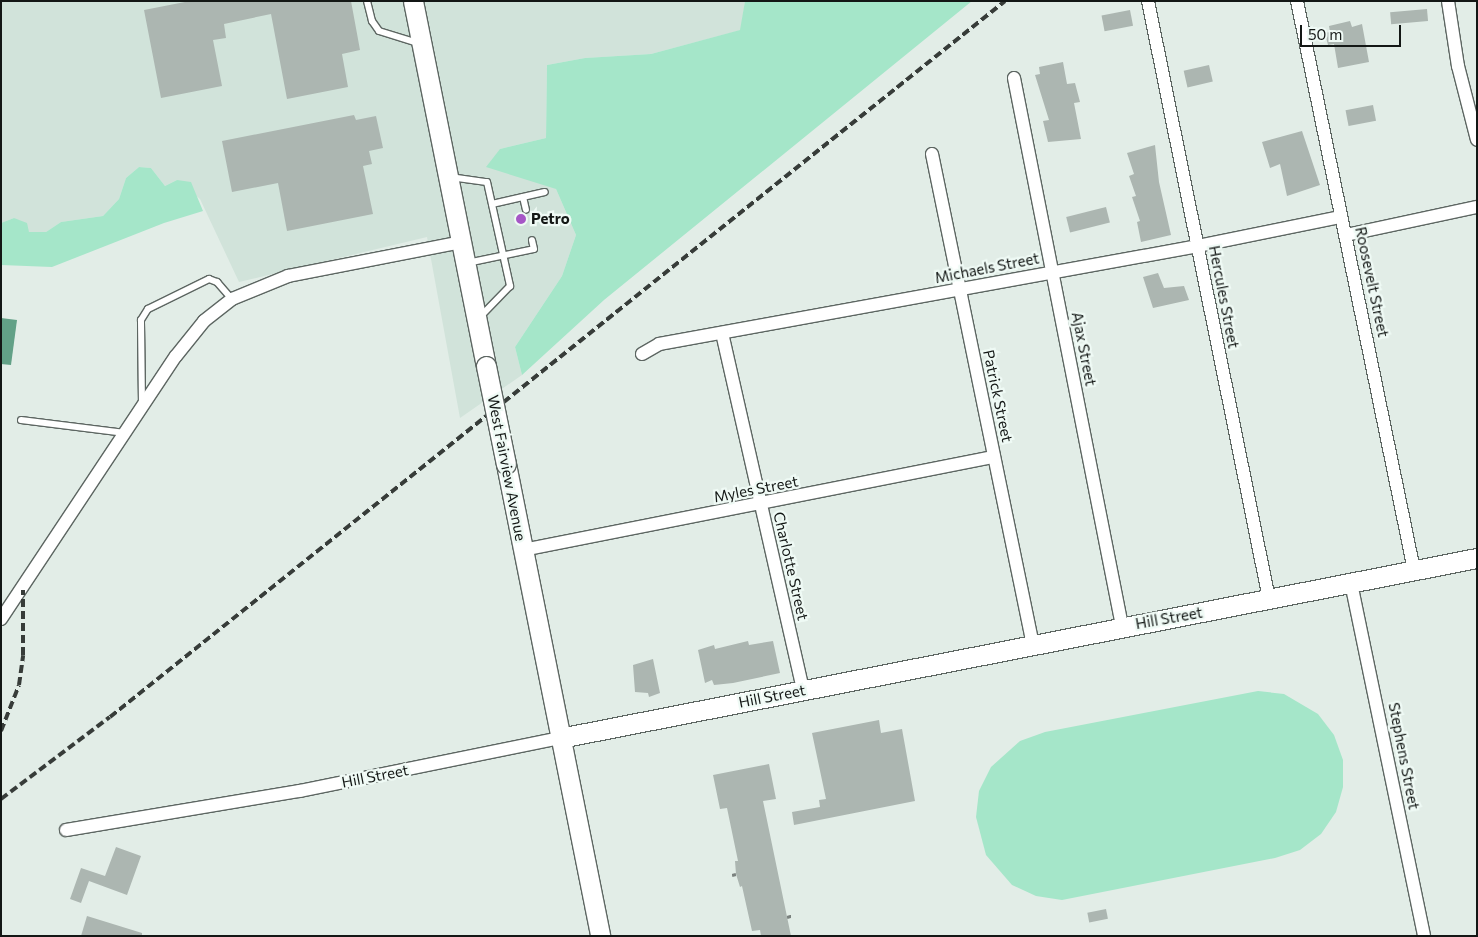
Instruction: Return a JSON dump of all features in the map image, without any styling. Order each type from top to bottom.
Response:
[{"type":"main road","name":"West Fairview Avenue","points":[[413,1],[600,936]]},
{"type":"main road","name":"Hill Street","points":[[560,738],[1122,626],[1477,558]]},
{"type":"street","name":"Hercules Street","points":[[1148,1],[1269,599]]},
{"type":"street","name":"Roosevelt Street","points":[[1297,1],[1414,570]]},
{"type":"street","points":[[1448,1],[1458,66],[1477,140]]},
{"type":"street","name":"Ajax Street","points":[[1014,78],[1122,626]]},
{"type":"street","name":"Patrick Street","points":[[932,154],[1032,645]]},
{"type":"street","points":[[1346,235],[1477,207]]},
{"type":"street","name":"Michaels Street","points":[[642,354],[658,344],[1198,246],[1341,216]]},
{"type":"street","points":[[1,620],[142,407],[204,321],[232,298],[288,276],[462,242]]},
{"type":"street","name":"Charlotte Street","points":[[722,333],[802,690]]},
{"type":"street","name":"Myles Street","points":[[523,550],[761,505],[994,456]]},
{"type":"street","name":"Stephens Street","points":[[1351,583],[1424,936]]},
{"type":"street","name":"Hill Street","points":[[66,830],[300,791],[560,738]]},
{"type":"lane","points":[[367,1],[372,21],[379,31],[422,44]]},
{"type":"lane","points":[[449,177],[487,182],[510,286],[477,320]]},
{"type":"lane","points":[[492,204],[544,192]]},
{"type":"lane","points":[[523,197],[526,210]]},
{"type":"lane","points":[[466,264],[534,249],[532,240]]},
{"type":"lane","points":[[142,407],[140,320],[148,309],[209,280],[217,282],[232,298]]},
{"type":"lane","points":[[21,420],[125,433]]},
{"type":"path","points":[[732,875],[736,874]]},
{"type":"path","points":[[788,917],[794,915]]},
{"type":"shaded area","points":[[1,1],[745,1],[741,30],[651,54],[585,58],[547,65],[546,138],[500,149],[556,189],[576,235],[562,276],[515,347],[522,375],[460,418],[427,237],[239,282],[200,199],[177,180],[165,186],[151,168],[139,167],[126,178],[119,199],[103,216],[61,222],[46,232],[29,232],[14,218],[1,223]]},
{"type":"shaded area","points":[[745,1],[972,1],[604,300],[522,375],[515,347],[562,276],[576,235],[556,189],[486,167],[500,149],[546,138],[547,65],[585,58],[651,54],[740,30]]},
{"type":"shaded area","points":[[139,167],[151,168],[165,186],[177,180],[191,182],[203,211],[164,223],[52,267],[1,265],[1,223],[14,218],[27,223],[29,232],[46,232],[61,222],[103,216],[119,199],[126,178]]},
{"type":"shaded area","points":[[1,318],[17,320],[11,365],[1,364]]},
{"type":"shaded area","points":[[1258,691],[1284,694],[1318,714],[1334,735],[1343,760],[1343,787],[1336,812],[1321,834],[1300,850],[1275,858],[1062,900],[1036,896],[1012,885],[986,855],[976,817],[979,791],[991,767],[1020,741],[1045,732]]},
{"type":"building","points":[[190,1],[351,1],[360,50],[342,54],[348,87],[287,99],[271,14],[224,24],[226,38],[213,40],[222,86],[161,98],[144,10]]},
{"type":"building","points":[[1427,9],[1428,21],[1391,24],[1390,12]]},
{"type":"building","points":[[1130,10],[1133,26],[1105,31],[1102,16]]},
{"type":"building","points":[[1350,21],[1352,27],[1362,24],[1369,62],[1338,68],[1334,44],[1328,45],[1325,33],[1330,32],[1329,26]]},
{"type":"building","points":[[1063,62],[1067,84],[1075,83],[1080,102],[1074,103],[1081,139],[1048,142],[1043,121],[1049,120],[1035,75],[1040,74],[1039,67]]},
{"type":"building","points":[[1209,65],[1213,82],[1187,87],[1184,71]]},
{"type":"building","points":[[1373,105],[1376,121],[1349,126],[1346,110]]},
{"type":"building","points":[[354,115],[356,120],[376,116],[383,148],[369,151],[372,164],[363,166],[373,214],[287,231],[278,183],[232,192],[222,141]]},
{"type":"building","points":[[1302,131],[1320,185],[1287,196],[1280,164],[1270,168],[1262,142]]},
{"type":"building","points":[[1155,145],[1159,182],[1171,235],[1141,242],[1137,222],[1140,221],[1132,197],[1136,196],[1129,176],[1134,174],[1127,153]]},
{"type":"building","points":[[1106,207],[1110,223],[1070,232],[1066,217]]},
{"type":"building","points":[[1158,273],[1164,288],[1184,286],[1189,300],[1153,308],[1143,277]]},
{"type":"building","points":[[748,641],[749,645],[773,641],[780,673],[733,683],[714,685],[712,680],[705,683],[698,650],[714,645],[715,649]]},
{"type":"building","points":[[653,659],[660,693],[649,697],[648,693],[635,692],[633,665]]},
{"type":"building","points":[[879,720],[881,733],[902,729],[915,801],[794,825],[792,812],[820,807],[819,800],[826,799],[812,733]]},
{"type":"building","points":[[769,764],[776,799],[763,801],[791,936],[761,936],[760,930],[752,931],[742,886],[740,887],[736,874],[735,861],[738,861],[727,808],[720,809],[713,775]]},
{"type":"building","points":[[116,847],[141,856],[127,895],[89,881],[81,903],[70,899],[81,868],[105,876]]},
{"type":"building","points":[[1106,909],[1108,919],[1089,922],[1087,913]]},
{"type":"building","points":[[87,916],[142,933],[142,936],[81,936]]},
{"type":"railway","points":[[1,799],[110,717],[1005,1]]},
{"type":"railway","points":[[1,731],[19,685],[23,655],[23,590]]},
{"type":"place","name":"Petro","points":[[521,219]]}]
